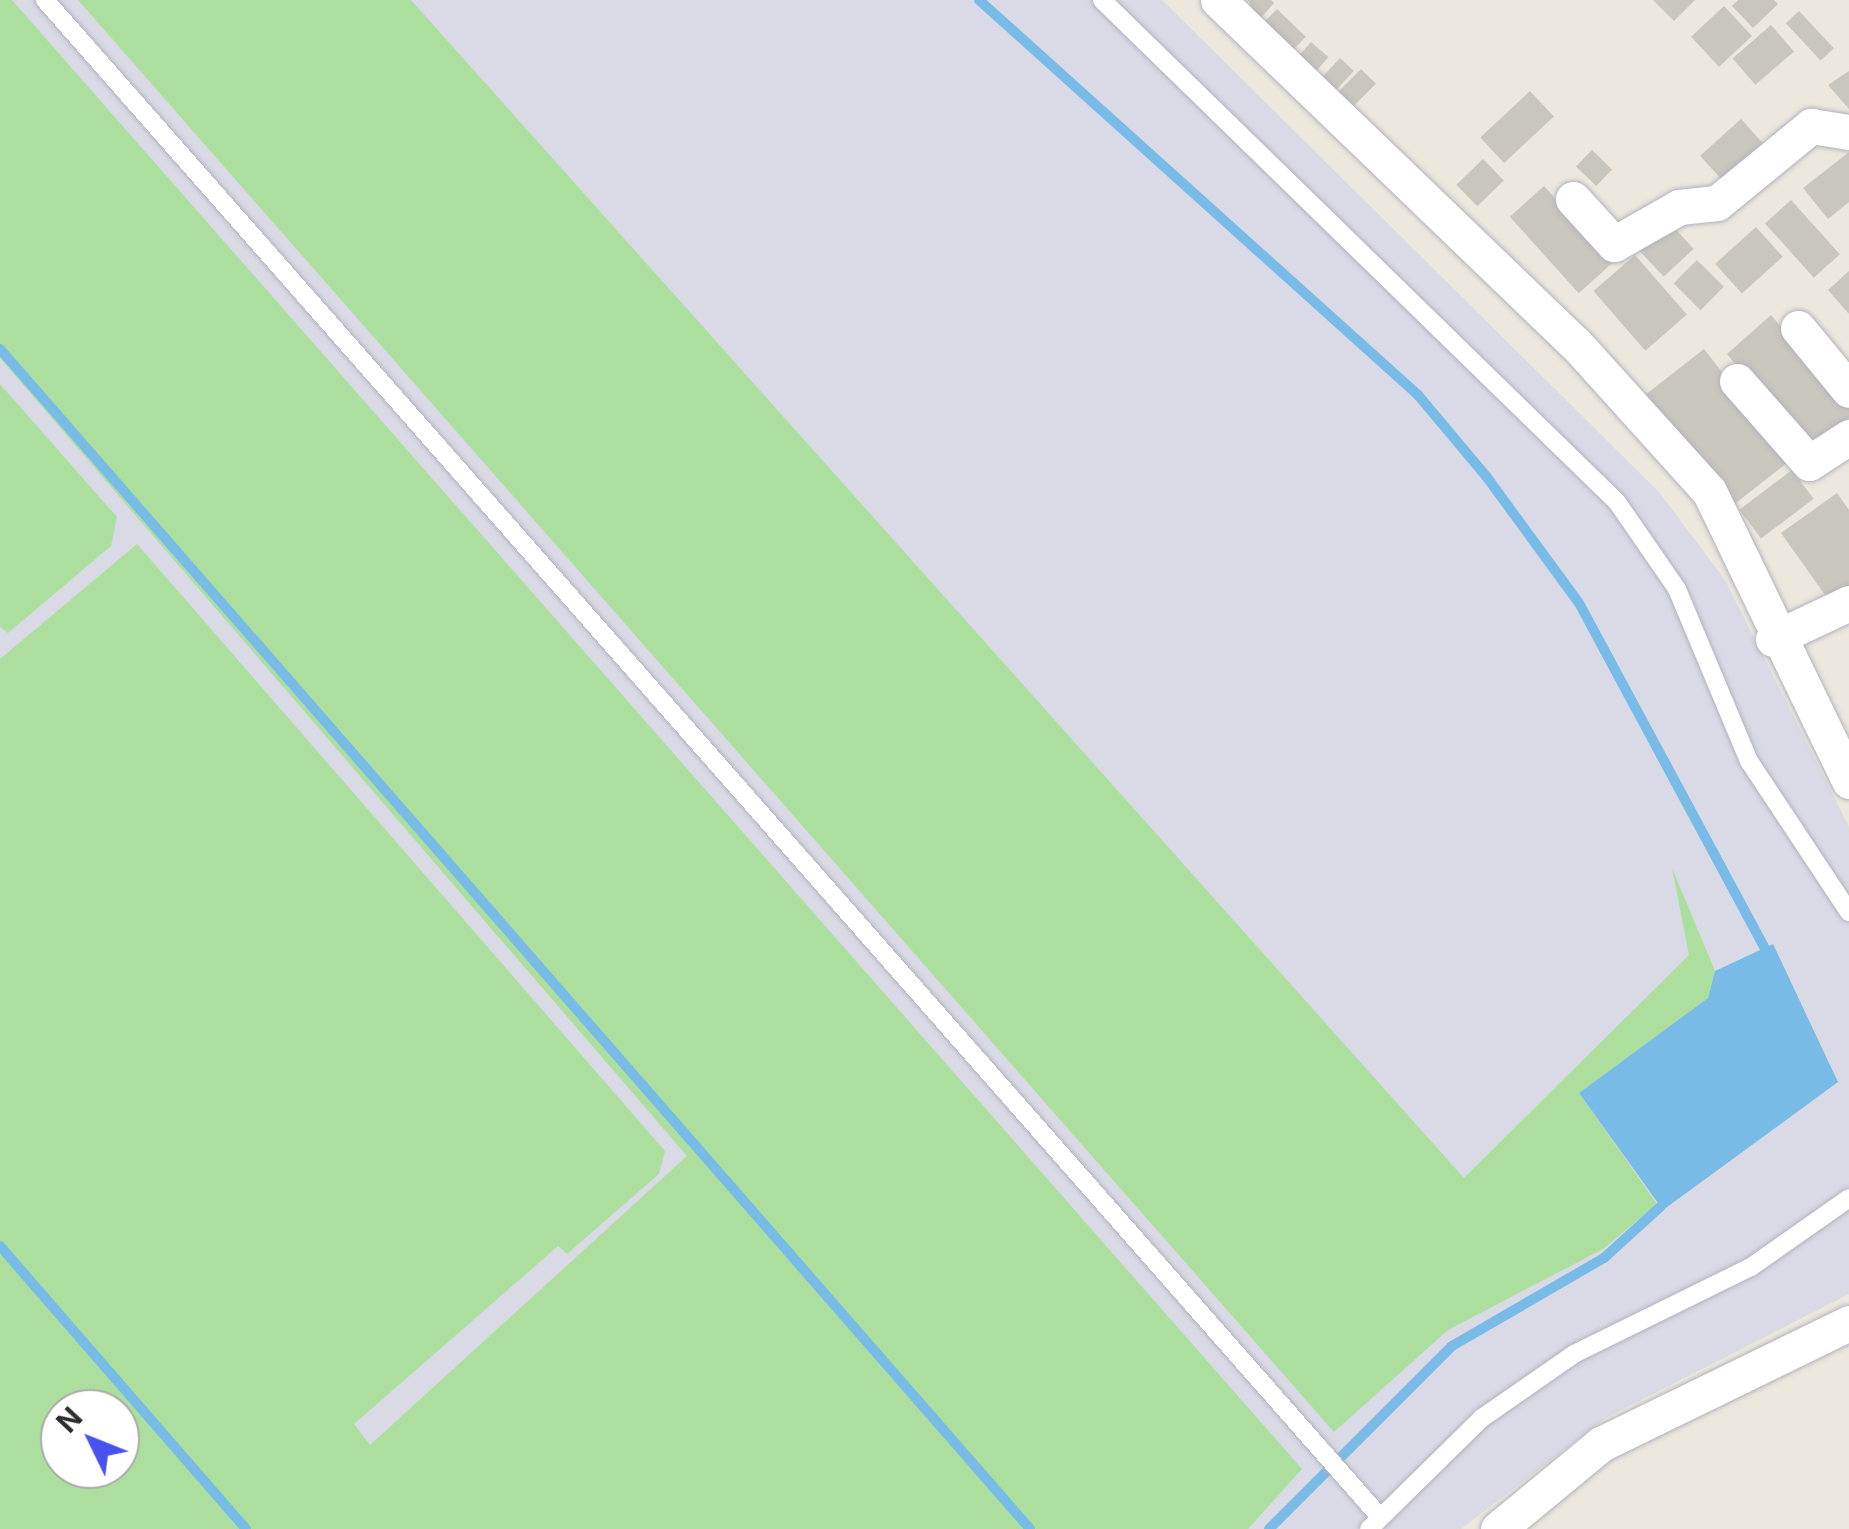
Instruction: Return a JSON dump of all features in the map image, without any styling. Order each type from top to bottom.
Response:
[{"type":"street","points":[[1218,0],[1576,344],[1709,491],[1773,639],[1849,780]]},
{"type":"street","points":[[1573,199],[1614,244],[1679,207],[1717,203],[1812,126],[1849,132]]},
{"type":"street","points":[[1798,328],[1849,390]]},
{"type":"street","points":[[1737,381],[1809,463],[1849,438]]},
{"type":"street","points":[[1773,639],[1849,604]]},
{"type":"street","points":[[1498,1529],[1601,1444],[1849,1323]]},
{"type":"lane","points":[[45,0],[1339,1470],[1375,1523],[1482,1418],[1574,1354],[1751,1267],[1849,1198]]},
{"type":"lane","points":[[1102,0],[1617,502],[1677,589],[1749,761],[1849,912]]},
{"type":"shaded area","points":[[0,0],[1162,0],[1659,492],[1725,580],[1849,827],[1849,1294],[1604,1419],[1461,1529],[0,1529]]},
{"type":"green space","points":[[0,0],[12,0],[1302,1469],[1248,1529],[0,1529],[0,659],[137,544],[665,1151],[659,1174],[567,1254],[558,1246],[354,1424],[370,1445],[687,1156],[0,358]]},
{"type":"green space","points":[[78,0],[411,0],[1464,1178],[1689,955],[1672,868],[1715,971],[1708,998],[1579,1093],[1657,1204],[1603,1249],[1448,1330],[1334,1432]]},
{"type":"green space","points":[[0,384],[117,517],[111,546],[8,633],[0,627]]},
{"type":"water","points":[[1773,944],[1838,1082],[1663,1210],[1579,1093],[1708,998],[1715,971]]},
{"type":"building","points":[[1248,0],[1271,0],[1274,3],[1258,21]]},
{"type":"building","points":[[1653,0],[1695,0],[1674,21]]},
{"type":"building","points":[[1738,0],[1774,0],[1778,4],[1753,28],[1732,6]]},
{"type":"building","points":[[1724,6],[1752,36],[1719,67],[1691,37]]},
{"type":"building","points":[[1277,9],[1306,37],[1288,55],[1260,27]]},
{"type":"building","points":[[1799,11],[1834,48],[1821,61],[1786,23]]},
{"type":"building","points":[[1771,25],[1794,51],[1755,85],[1733,58]]},
{"type":"building","points":[[1311,42],[1328,57],[1313,74],[1296,59]]},
{"type":"building","points":[[1340,58],[1354,71],[1335,91],[1321,78]]},
{"type":"building","points":[[1361,69],[1376,84],[1351,109],[1336,94]]},
{"type":"building","points":[[1849,71],[1849,109],[1828,85]]},
{"type":"building","points":[[1530,91],[1554,117],[1504,163],[1480,137]]},
{"type":"building","points":[[1741,119],[1768,149],[1727,186],[1700,156]]},
{"type":"building","points":[[1592,150],[1612,169],[1596,186],[1576,167]]},
{"type":"building","points":[[1849,152],[1849,202],[1828,219],[1803,188]]},
{"type":"building","points":[[1483,159],[1504,181],[1477,206],[1456,185]]},
{"type":"building","points":[[1544,186],[1613,263],[1579,293],[1510,217]]},
{"type":"building","points":[[1791,200],[1840,254],[1814,278],[1765,223]]},
{"type":"building","points":[[1665,218],[1694,249],[1664,277],[1635,246]]},
{"type":"building","points":[[1756,227],[1783,257],[1742,294],[1715,264]]},
{"type":"building","points":[[1635,255],[1687,315],[1645,351],[1593,291]]},
{"type":"building","points":[[1697,260],[1724,287],[1701,310],[1674,283]]},
{"type":"building","points":[[1849,271],[1849,314],[1828,290]]},
{"type":"building","points":[[1771,315],[1849,405],[1849,418],[1806,454],[1727,354]]},
{"type":"building","points":[[1704,349],[1791,460],[1732,506],[1645,395]]},
{"type":"building","points":[[1792,470],[1814,499],[1761,538],[1739,510]]},
{"type":"building","points":[[1837,493],[1849,510],[1849,588],[1830,602],[1781,533]]},
{"type":"waterway","points":[[979,0],[1418,395],[1486,476],[1579,603],[1764,947]]},
{"type":"waterway","points":[[0,349],[1030,1529]]},
{"type":"waterway","points":[[1269,1529],[1452,1346],[1604,1258],[1660,1207]]},
{"type":"waterway","points":[[0,1246],[246,1529]]}]
